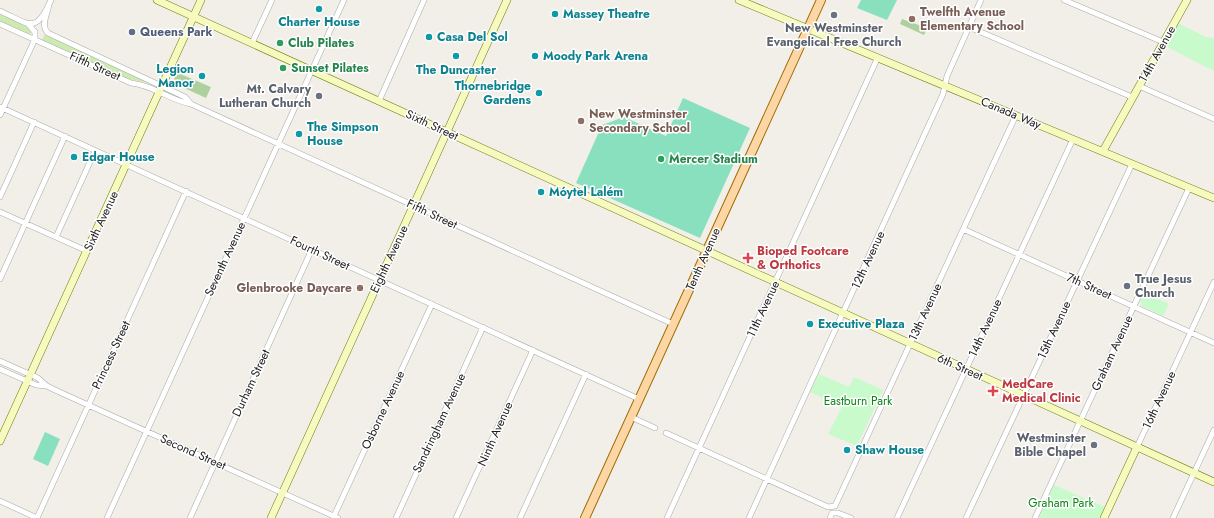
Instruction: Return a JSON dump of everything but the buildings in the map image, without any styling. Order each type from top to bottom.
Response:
[{"type":"main road","name":"Tenth Avenue","points":[[585,518],[821,0]]},
{"type":"street","name":"Sixth Street","points":[[157,0],[706,250]]},
{"type":"street","name":"Sixth Avenue","points":[[0,441],[202,0]]},
{"type":"street","points":[[252,43],[272,0]]},
{"type":"street","name":"Seventh Avenue","points":[[107,518],[344,0]]},
{"type":"street","points":[[379,101],[424,0]]},
{"type":"street","name":"Eighth Avenue","points":[[271,518],[507,0]]},
{"type":"street","name":"Canada Way","points":[[741,0],[1214,198]]},
{"type":"street","name":"12th Avenue","points":[[749,518],[944,94],[947,76],[981,0]]},
{"type":"street","points":[[1064,0],[1163,42]]},
{"type":"street","name":"14th Avenue","points":[[1103,151],[1187,0]]},
{"type":"street","points":[[28,24],[35,24],[39,22],[50,2]]},
{"type":"street","name":"Fifth Street","points":[[50,2],[44,24],[44,29],[48,33],[161,88],[182,102],[190,104],[673,324]]},
{"type":"street","points":[[0,11],[28,24],[35,32],[35,40],[0,115]]},
{"type":"street","name":"Fifth Street","points":[[0,24],[131,83],[161,88]]},
{"type":"street","points":[[969,27],[1132,97]]},
{"type":"street","name":"11th Avenue","points":[[667,518],[878,57]]},
{"type":"street","points":[[1139,86],[1214,119]]},
{"type":"street","name":"Fourth Street","points":[[2,108],[639,399]]},
{"type":"street","name":"13th Avenue","points":[[830,518],[1016,115]]},
{"type":"street","points":[[0,197],[34,122]]},
{"type":"street","points":[[0,279],[65,136]]},
{"type":"street","name":"14th Avenue","points":[[897,518],[1073,139]]},
{"type":"street","points":[[56,237],[95,151]]},
{"type":"street","name":"15th Avenue","points":[[966,518],[1076,280],[1132,164]]},
{"type":"street","name":"Graham Avenue","points":[[1035,518],[1189,188]]},
{"type":"street","name":"Princess Street","points":[[37,518],[186,191]]},
{"type":"street","points":[[0,212],[87,251]]},
{"type":"street","name":"7th Street","points":[[963,229],[1214,343]]},
{"type":"street","name":"Durham Street","points":[[190,518],[312,249]]},
{"type":"street","name":"6th Street","points":[[706,250],[1214,482]]},
{"type":"street","name":"16th Avenue","points":[[1104,518],[1214,282]]},
{"type":"street","name":"Osborne Avenue","points":[[336,517],[432,304]]},
{"type":"street","name":"Sandringham Avenue","points":[[396,518],[483,327]]},
{"type":"street","name":"Ninth Avenue","points":[[456,518],[533,350]]},
{"type":"street","name":"Second Street","points":[[0,361],[29,378],[36,385],[47,386],[336,517]]},
{"type":"street","name":"Second Street","points":[[0,369],[29,378]]},
{"type":"street","points":[[520,518],[586,374]]},
{"type":"street","points":[[631,417],[655,428]]},
{"type":"street","points":[[1174,518],[1214,430]]},
{"type":"street","points":[[666,433],[851,518]]},
{"type":"street","points":[[0,502],[37,518]]},
{"type":"green space","points":[[861,0],[897,0],[887,20],[857,8]]},
{"type":"green space","points":[[0,13],[28,26],[32,30],[30,34],[0,21]]},
{"type":"green space","points":[[902,19],[927,28],[924,35],[900,24]]},
{"type":"green space","points":[[1178,23],[1206,37],[1214,38],[1214,71],[1165,46]]},
{"type":"green space","points":[[45,34],[155,84],[128,79],[42,40]]},
{"type":"green space","points":[[178,73],[211,87],[206,98],[182,87],[174,79]]},
{"type":"green space","name":"Mercer Stadium","points":[[683,98],[750,128],[700,238],[576,183],[602,125],[624,117],[666,136]]},
{"type":"green space","points":[[1143,292],[1169,304],[1163,316],[1142,306],[1140,300]]},
{"type":"green space","name":"Eastburn Park","points":[[819,374],[849,387],[854,377],[883,390],[857,446],[828,434],[842,407],[810,392]]},
{"type":"green space","points":[[45,432],[60,439],[48,466],[33,459]]},
{"type":"green space","name":"Graham Park","points":[[1054,485],[1105,507],[1100,518],[1039,518]]},
{"type":"place","name":"Charter House","points":[[319,9]]},
{"type":"place","name":"Massey Theatre","points":[[555,14]]},
{"type":"place","name":"New Westminster Evangelical Free Church","points":[[834,15]]},
{"type":"place","name":"Twelfth Avenue Elementary School","points":[[912,19]]},
{"type":"place","name":"Queens Park","points":[[132,32]]},
{"type":"place","name":"Casa Del Sol","points":[[429,37]]},
{"type":"place","name":"Club Pilates","points":[[280,43]]},
{"type":"place","name":"The Duncaster","points":[[456,56]]},
{"type":"place","name":"Moody Park Arena","points":[[535,56]]},
{"type":"place","name":"Sunset Pilates","points":[[283,68]]},
{"type":"place","name":"Legion Manor","points":[[202,76]]},
{"type":"place","name":"Thornebridge Gardens","points":[[539,93]]},
{"type":"place","name":"Mt. Calvary Lutheran Church","points":[[319,96]]},
{"type":"place","name":"New Westminster Secondary School","points":[[581,121]]},
{"type":"place","name":"The Simpson House","points":[[299,134]]},
{"type":"place","name":"Edgar House","points":[[74,157]]},
{"type":"place","name":"Mercer Stadium","points":[[661,159]]},
{"type":"place","name":"Móytel Lalém","points":[[541,192]]},
{"type":"place","name":"Bioped Footcare & Orthotics","points":[[748,258]]},
{"type":"place","name":"True Jesus Church","points":[[1127,286]]},
{"type":"place","name":"Glenbrooke Daycare","points":[[360,288]]},
{"type":"place","name":"Executive Plaza","points":[[810,324]]},
{"type":"place","name":"MedCare Medical Clinic","points":[[993,391]]},
{"type":"place","name":"Westminster Bible Chapel","points":[[1094,445]]},
{"type":"place","name":"Shaw House","points":[[847,450]]}]
